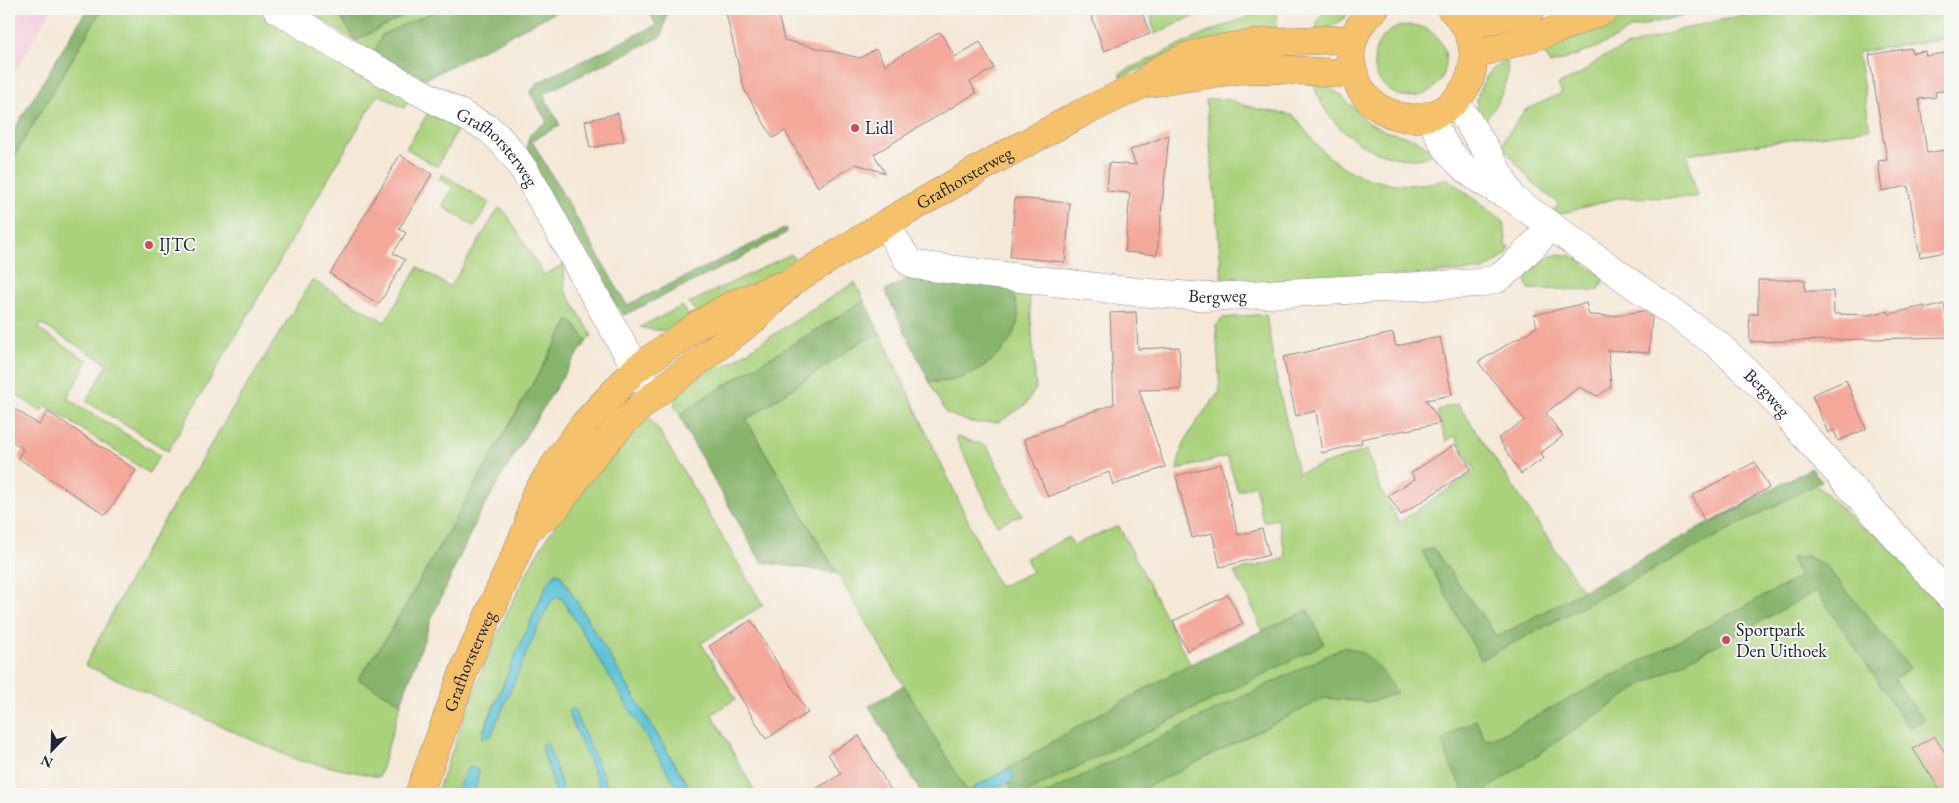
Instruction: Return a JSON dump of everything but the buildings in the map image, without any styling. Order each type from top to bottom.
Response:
[{"type":"main road","points":[[1374,9],[1359,25],[1353,39],[1351,63],[1353,74],[1367,98],[1378,107],[1390,114],[1417,118],[1443,110],[1455,101],[1470,80],[1474,55],[1472,40],[1458,18],[1531,9]]},
{"type":"main road","points":[[1474,55],[1553,31],[1606,9]]},
{"type":"main road","name":"Grafhorsterweg","points":[[419,794],[464,668],[527,529],[535,496],[585,423],[636,369],[698,325],[734,304],[793,281],[886,224],[1063,123],[1142,85],[1168,64],[1210,50],[1264,42],[1353,39]]},
{"type":"main road","name":"Grafhorsterweg","points":[[1142,85],[1237,70],[1274,69],[1353,74]]},
{"type":"main road","name":"Grafhorsterweg","points":[[527,529],[554,510],[594,455],[624,422],[653,396],[754,318],[793,281]]},
{"type":"street","name":"Grafhorsterweg","points":[[277,9],[324,40],[488,129],[500,139],[523,168],[653,396]]},
{"type":"street","name":"Bergweg","points":[[1455,101],[1490,157],[1512,198]]},
{"type":"street","name":"Bergweg","points":[[1430,115],[1444,145],[1453,156],[1484,183],[1512,198],[1717,344],[1766,390],[1804,436],[1950,597]]},
{"type":"street","name":"Bergweg","points":[[886,224],[909,262],[915,265],[1126,291],[1208,297],[1480,283],[1497,279],[1511,268],[1552,227]]},
{"type":"shaded area","points":[[9,9],[51,9],[9,82]]},
{"type":"green space","points":[[87,9],[102,9],[9,165],[9,138]]},
{"type":"green space","name":"IJTC","points":[[102,9],[261,9],[411,98],[404,108],[378,94],[168,451],[86,401],[108,364],[41,324],[38,329],[88,361],[67,398],[160,455],[149,473],[45,405],[41,411],[9,390],[9,165]]},
{"type":"green space","points":[[305,9],[339,9],[337,10],[356,40],[416,9],[439,9],[382,35],[374,53]]},
{"type":"green space","points":[[416,9],[356,41],[336,10]]},
{"type":"green space","points":[[439,9],[561,9],[426,79],[374,53],[382,35]]},
{"type":"green space","points":[[648,9],[668,9],[662,36],[543,94],[560,125],[532,141],[627,305],[786,228],[786,233],[733,262],[624,315],[527,160],[527,146],[531,133],[547,122],[530,93],[537,83],[656,25]]},
{"type":"green space","points":[[1150,9],[1209,9],[1154,34]]},
{"type":"green space","points":[[1276,9],[1277,32],[1146,66],[1122,77],[1120,73],[1216,29]]},
{"type":"green space","points":[[1325,9],[1354,9],[1337,23],[1316,32],[1317,24]]},
{"type":"green space","points":[[1642,9],[1706,9],[1630,29],[1612,40],[1550,64],[1541,46]]},
{"type":"green space","points":[[1768,9],[1950,9],[1950,38],[1858,52],[1870,129],[1687,154],[1697,197],[1617,198],[1560,214],[1552,211],[1559,204],[1532,182],[1503,147],[1505,138],[1525,110],[1562,93],[1558,85],[1580,74],[1601,58],[1623,48],[1679,30]]},
{"type":"green space","points":[[1410,25],[1430,31],[1440,41],[1446,61],[1440,81],[1430,91],[1410,97],[1390,91],[1380,81],[1374,61],[1380,41],[1390,31]]},
{"type":"green space","points":[[1507,59],[1507,77],[1501,95],[1492,112],[1480,126],[1476,106],[1480,88],[1491,72]]},
{"type":"green space","points":[[1313,80],[1342,96],[1367,122],[1385,131],[1415,139],[1435,152],[1420,159],[1400,158],[1366,147],[1351,137],[1327,112],[1318,96]]},
{"type":"green space","points":[[1226,99],[1257,109],[1292,115],[1326,154],[1353,172],[1368,178],[1399,184],[1432,183],[1448,179],[1504,222],[1505,245],[1510,248],[1505,256],[1484,270],[1223,287],[1206,100]]},
{"type":"green space","points":[[428,113],[458,128],[437,167],[406,148]]},
{"type":"green space","points":[[442,174],[489,203],[475,227],[442,206],[453,187],[439,179]]},
{"type":"green space","points":[[499,208],[506,213],[544,275],[564,264],[565,290],[592,335],[587,341],[569,320],[387,637],[359,679],[401,703],[379,777],[297,760],[85,665],[144,553],[312,280],[385,322],[418,267],[450,287]]},
{"type":"green space","points":[[791,254],[796,262],[698,315],[689,303]]},
{"type":"green space","points":[[1559,254],[1572,256],[1604,277],[1599,290],[1529,289],[1525,276],[1540,262]]},
{"type":"green space","points":[[913,276],[1010,288],[1015,298],[1018,318],[1007,344],[985,366],[971,374],[943,382],[929,381],[885,291]]},
{"type":"green space","points":[[855,282],[864,301],[694,404],[680,415],[675,407],[674,393],[716,358],[722,368]]},
{"type":"green space","points":[[1010,288],[1029,291],[1036,389],[1025,405],[999,422],[977,423],[946,413],[929,381],[943,382],[971,374],[997,356],[1014,331],[1017,318],[1016,307]]},
{"type":"green space","points":[[864,301],[881,335],[863,340],[746,420],[837,573],[761,562],[687,432],[680,415],[694,404]]},
{"type":"green space","points":[[682,306],[690,319],[661,330],[640,327]]},
{"type":"green space","name":"Sportpark Den Uithoek","points":[[1266,314],[1275,372],[1298,473],[1367,450],[1380,488],[1399,522],[1475,471],[1455,436],[1446,441],[1437,412],[1445,407],[1458,404],[1583,591],[1497,637],[1433,549],[1488,648],[1809,478],[1861,527],[1865,523],[1869,524],[1950,615],[1950,794],[975,794],[1299,614],[1262,631],[1249,598],[1234,572],[1286,558],[1278,519],[1263,522],[1255,485],[1238,491],[1227,456],[1177,470],[1179,458],[1188,437],[1220,391],[1216,326],[1223,318]]},
{"type":"green space","points":[[570,319],[587,341],[522,442],[478,517],[433,615],[401,703],[358,679],[387,637]]},
{"type":"green space","points":[[881,335],[999,587],[1032,572],[1026,558],[1069,537],[1073,545],[1119,526],[1190,664],[1089,720],[967,792],[746,420],[863,340]]},
{"type":"green space","points":[[647,416],[658,429],[763,605],[701,643],[736,699],[712,714],[756,794],[693,794],[560,574],[556,573],[548,582],[483,731],[557,583],[686,794],[464,794],[462,779],[455,794],[436,794],[479,678],[504,619],[536,555],[568,505]]},
{"type":"green space","points":[[956,438],[987,446],[1022,515],[997,525]]},
{"type":"green space","points":[[1811,468],[1822,481],[1481,660],[1422,551],[1433,548],[1497,637]]},
{"type":"green space","points":[[1807,556],[1826,566],[1910,668],[1894,679],[1924,720],[1909,728],[1817,591],[1638,687],[1487,789],[1490,794],[1466,794],[1451,766],[1445,749],[1444,743],[1446,738],[1452,733],[1476,720],[1485,740],[1506,732],[1800,577],[1791,558]]},
{"type":"green space","points":[[1308,610],[1324,644],[1023,794],[1014,794],[1009,784],[1011,783],[1012,772],[1006,770],[1089,720],[1190,664]]},
{"type":"green space","points":[[1344,647],[1362,653],[1369,658],[1381,670],[1397,693],[1366,702],[1325,698],[1133,794],[1045,794]]},
{"type":"green space","points":[[904,685],[967,792],[963,794],[922,794],[869,706]]},
{"type":"water","points":[[556,573],[560,574],[693,794],[681,794],[562,599],[557,597],[552,600],[537,629],[491,736],[484,738],[482,736],[548,582]]},
{"type":"water","points":[[572,708],[611,794],[603,794],[568,712]]},
{"type":"water","points":[[545,742],[547,743],[565,794],[557,794],[541,746]]},
{"type":"water","points":[[473,767],[479,771],[475,794],[455,794],[467,769]]},
{"type":"water","points":[[1006,770],[1014,775],[1011,783],[1004,784],[985,794],[963,794]]},
{"type":"place","name":"Lidl","points":[[855,128]]},
{"type":"place","name":"IJTC","points":[[149,245]]},
{"type":"place","name":"Sportpark Den Uithoek","points":[[1726,640]]}]
